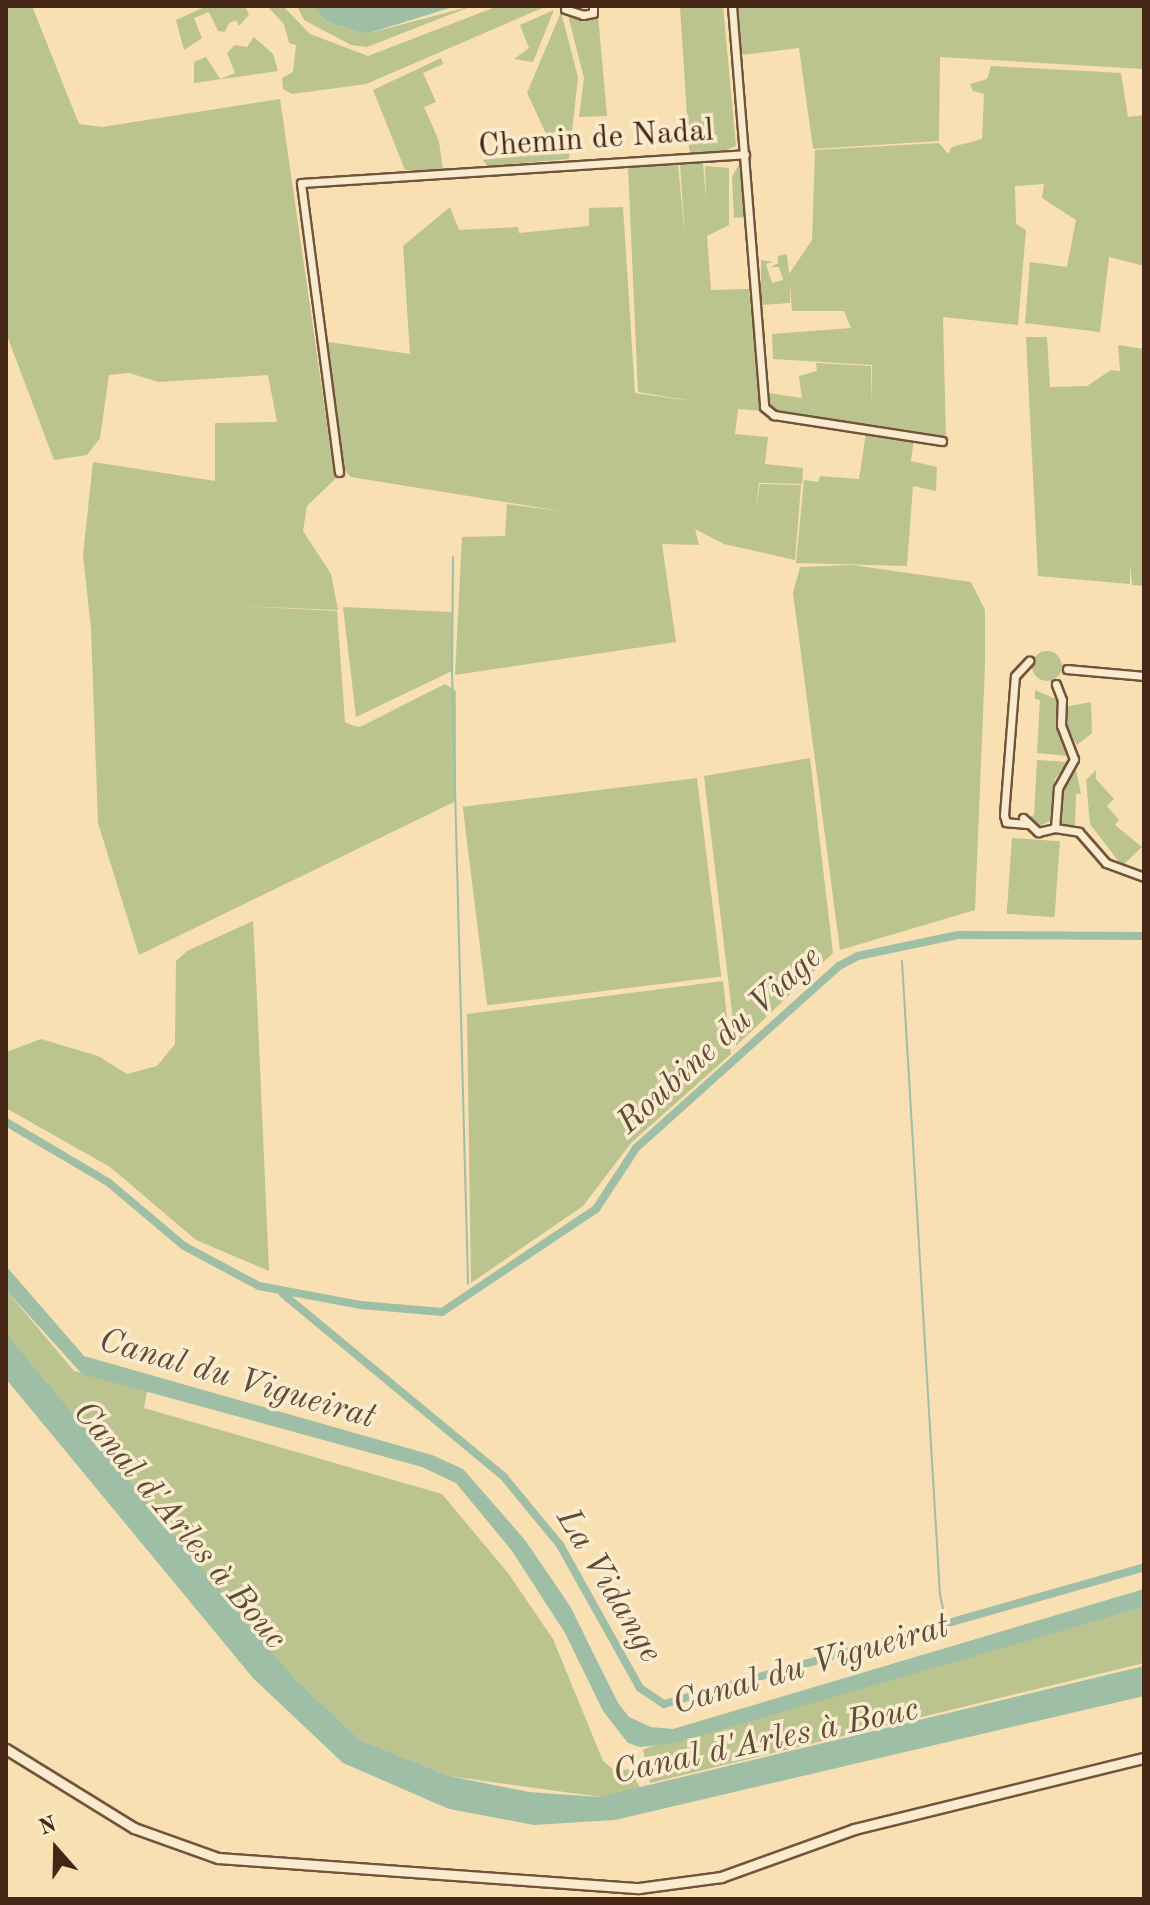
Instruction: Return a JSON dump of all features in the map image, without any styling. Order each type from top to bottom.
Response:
[{"type":"main road","points":[[6,1749],[134,1828],[218,1858],[639,1888],[721,1877],[854,1829],[1144,1758]]},
{"type":"street","points":[[565,9],[583,15],[593,13],[593,6]]},
{"type":"street","name":"Chemin de Nadal","points":[[339,472],[301,183],[745,154],[732,6]]},
{"type":"street","points":[[745,154],[764,407],[774,415],[942,441]]},
{"type":"street","points":[[1029,661],[1015,676],[1013,688],[1006,822],[1025,821],[1038,832],[1055,828],[1079,832],[1106,863],[1144,877]]},
{"type":"street","points":[[1067,669],[1144,676]]},
{"type":"street","points":[[1055,828],[1058,788],[1074,759],[1061,725],[1062,700],[1056,684]]},
{"type":"shaded area","points":[[6,6],[32,6],[79,124],[102,127],[280,99],[335,479],[307,506],[303,531],[331,574],[338,610],[221,605],[337,611],[345,722],[351,725],[360,727],[445,684],[456,691],[456,801],[139,955],[98,823],[91,629],[83,555],[93,462],[215,481],[215,423],[277,422],[268,375],[159,382],[129,373],[109,375],[100,438],[87,455],[54,460],[6,333]]},
{"type":"shaded area","points":[[207,6],[245,6],[249,15],[239,26],[236,20],[229,23],[225,32],[218,31],[209,12],[194,18],[202,38],[184,50],[176,20]]},
{"type":"shaded area","points":[[267,6],[283,6],[310,34],[368,56],[498,6],[547,6],[366,84],[292,94],[283,89],[282,78],[293,72],[296,45],[289,43],[284,24]]},
{"type":"shaded area","points":[[297,6],[313,6],[327,22],[366,34],[472,6],[367,47],[351,45],[304,20]]},
{"type":"shaded area","points":[[313,6],[456,6],[366,34],[327,22]]},
{"type":"shaded area","points":[[680,6],[723,6],[736,146],[724,151],[691,153],[689,148]]},
{"type":"shaded area","points":[[735,6],[1144,6],[1144,69],[940,57],[939,141],[813,149],[799,48],[740,55]]},
{"type":"shaded area","points":[[554,10],[533,62],[514,59],[529,48],[520,25]]},
{"type":"shaded area","points":[[561,12],[578,77],[569,159],[487,166],[483,160],[548,152],[550,142],[527,93]]},
{"type":"shaded area","points":[[568,15],[581,20],[598,15],[607,116],[579,117],[584,78]]},
{"type":"shaded area","points":[[254,37],[273,54],[278,71],[194,83],[194,62],[206,57],[220,79],[235,73],[227,53],[235,45],[247,47]]},
{"type":"shaded area","points":[[441,58],[443,64],[423,73],[436,102],[424,107],[439,141],[443,170],[405,170],[373,90]]},
{"type":"shaded area","points":[[991,66],[1121,73],[1128,117],[1144,115],[1144,266],[1109,257],[1100,332],[1025,323],[1030,262],[1067,267],[1076,220],[1042,198],[1044,184],[1015,186],[1016,224],[1026,230],[1018,325],[943,317],[946,439],[771,411],[768,393],[802,398],[799,376],[817,371],[816,363],[871,366],[872,408],[872,365],[773,359],[772,334],[851,328],[844,311],[792,311],[790,285],[790,303],[761,305],[761,260],[773,262],[766,264],[772,283],[783,280],[779,267],[771,267],[778,263],[778,256],[787,254],[789,274],[812,240],[815,150],[939,143],[948,154],[952,147],[982,139],[984,94],[973,91],[970,84],[987,79]]},
{"type":"shaded area","points":[[743,157],[747,217],[734,218],[732,177]]},
{"type":"shaded area","points":[[703,163],[706,202],[705,166],[729,168],[729,225],[707,236],[711,290],[749,289],[761,411],[738,409],[735,434],[768,437],[765,464],[803,468],[802,484],[759,483],[756,509],[760,484],[801,485],[795,560],[724,544],[695,529],[699,545],[662,544],[676,642],[455,675],[462,537],[505,536],[507,504],[567,512],[351,477],[342,468],[328,342],[410,354],[403,246],[450,207],[459,230],[518,227],[519,233],[589,226],[589,208],[623,207],[635,393],[698,402],[638,392],[628,167],[678,164],[685,239],[680,164]]},
{"type":"shaded area","points":[[1026,337],[1047,337],[1050,387],[1087,386],[1111,370],[1120,371],[1118,345],[1144,349],[1144,586],[1132,585],[1130,563],[1130,584],[1038,576]]},
{"type":"shaded area","points":[[866,433],[914,439],[911,461],[937,467],[936,491],[913,486],[907,566],[796,563],[804,480],[818,482],[820,476],[859,479]]},
{"type":"shaded area","points":[[852,565],[971,582],[985,610],[985,665],[975,910],[840,950],[793,593],[800,567]]},
{"type":"shaded area","points":[[343,607],[452,612],[452,671],[356,717]]},
{"type":"shaded area","points":[[1047,651],[1058,655],[1062,666],[1058,677],[1047,681],[1036,677],[1032,666],[1036,655]]},
{"type":"shaded area","points":[[1035,690],[1058,700],[1058,730],[1069,756],[1037,753],[1040,700],[1035,699]]},
{"type":"shaded area","points":[[1091,702],[1092,733],[1077,745],[1063,719],[1065,707]]},
{"type":"shaded area","points":[[810,758],[833,953],[736,1046],[704,776]]},
{"type":"shaded area","points":[[1037,760],[1068,762],[1055,779],[1050,821],[1037,827],[1029,817],[1034,815]]},
{"type":"shaded area","points":[[1076,769],[1081,794],[1076,794],[1075,825],[1069,829],[1059,826],[1059,795]]},
{"type":"shaded area","points":[[1096,770],[1096,779],[1114,799],[1107,806],[1119,820],[1115,825],[1142,847],[1122,866],[1090,824],[1086,780]]},
{"type":"shaded area","points":[[697,778],[721,977],[487,1005],[463,807]]},
{"type":"shaded area","points":[[1012,838],[1060,841],[1055,917],[1007,914]]},
{"type":"shaded area","points":[[253,921],[269,1271],[196,1240],[110,1167],[6,1108],[6,1052],[41,1039],[98,1056],[127,1074],[157,1066],[175,1044],[176,961],[187,951]]},
{"type":"shaded area","points":[[723,981],[731,1054],[631,1143],[583,1206],[471,1283],[467,1014]]},
{"type":"shaded area","points":[[6,1266],[84,1356],[432,1455],[463,1469],[525,1540],[570,1606],[618,1703],[629,1717],[651,1727],[673,1729],[1144,1589],[1144,1607],[675,1743],[640,1747],[628,1743],[603,1711],[565,1633],[512,1551],[456,1483],[422,1467],[82,1374],[6,1290]]},
{"type":"shaded area","points":[[6,1290],[74,1371],[147,1391],[144,1408],[442,1494],[508,1573],[553,1639],[603,1761],[615,1771],[629,1769],[641,1789],[601,1797],[449,1776],[360,1740],[295,1679],[6,1333]]},
{"type":"shaded area","points":[[6,1333],[295,1679],[360,1740],[449,1776],[529,1792],[599,1797],[1144,1666],[1144,1696],[615,1820],[534,1825],[449,1809],[343,1763],[253,1678],[6,1379]]},
{"type":"shaded area","points":[[1144,1607],[1144,1663],[650,1783],[643,1750],[649,1747]]},
{"type":"waterway","points":[[453,557],[452,673],[468,1284]]},
{"type":"waterway","name":"Roubine du Viage","points":[[6,1122],[108,1182],[184,1246],[259,1286],[361,1305],[442,1312],[596,1209],[636,1148],[839,966],[858,956],[958,935],[1144,936]]},
{"type":"waterway","name":"Canal du Vigueirat","points":[[902,961],[940,1595],[947,1625]]},
{"type":"waterway","name":"Roubine du Viage","points":[[467,1293],[467,1299]]},
{"type":"waterway","name":"La Vidange","points":[[283,1294],[504,1477],[560,1545],[640,1688],[664,1704],[1144,1567]]},
{"type":"water label","name":"Canal d'Arles à Bouc","points":[[179,1526]]},
{"type":"water label","name":"Canal d'Arles à Bouc","points":[[766,1742]]}]
